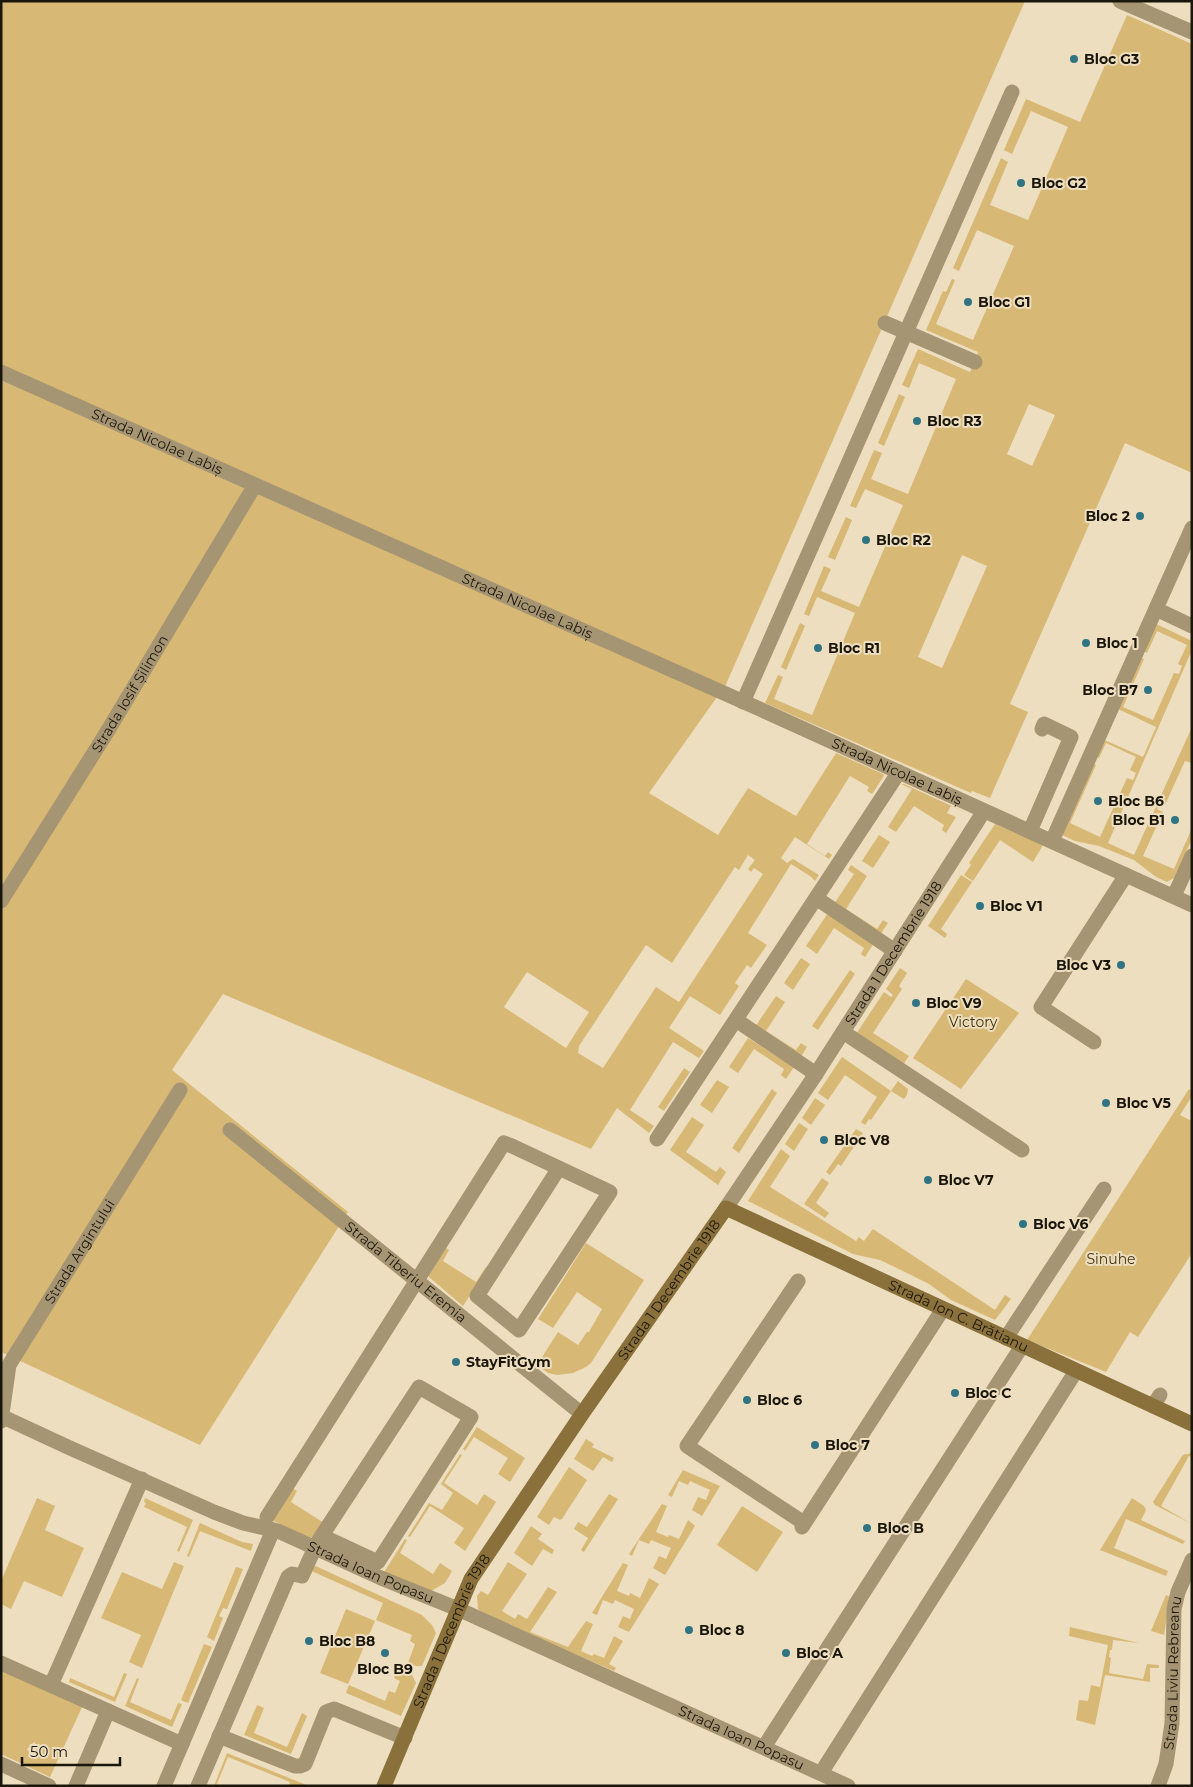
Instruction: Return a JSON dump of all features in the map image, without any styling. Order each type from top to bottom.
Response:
[{"type":"street","points":[[1120,1],[1192,32]]},
{"type":"street","points":[[743,702],[1012,92]]},
{"type":"street","points":[[885,323],[975,362]]},
{"type":"street","name":"Strada Nicolae Labiș","points":[[1,372],[743,702],[1192,905]]},
{"type":"street","name":"Strada Iosif Șilimon","points":[[1,901],[107,732],[255,485]]},
{"type":"street","points":[[1052,842],[1192,528]]},
{"type":"street","points":[[1156,609],[1192,626]]},
{"type":"street","points":[[1030,831],[1072,737],[1044,724],[1042,729]]},
{"type":"street","points":[[657,1139],[899,772]]},
{"type":"street","name":"Strada 1 Decembrie 1918","points":[[384,1786],[471,1579],[816,1074],[984,810]]},
{"type":"street","points":[[1174,896],[1192,856]]},
{"type":"street","points":[[1094,1042],[1042,1007],[1126,875]]},
{"type":"street","points":[[816,898],[895,951]]},
{"type":"street","points":[[736,1020],[816,1074]]},
{"type":"street","points":[[843,1032],[1022,1150]]},
{"type":"street","name":"Strada Argintului","points":[[2,1418],[9,1365],[180,1090]]},
{"type":"street","name":"Strada Tiberiu Eremia","points":[[230,1130],[582,1414]]},
{"type":"street","points":[[164,1786],[270,1524],[417,1280],[504,1143],[559,1168],[610,1192],[519,1330],[477,1296],[559,1168]]},
{"type":"street","points":[[1006,1338],[1104,1189]]},
{"type":"street","name":"Strada Ion C. Brătianu","points":[[726,1208],[1076,1371],[1156,1400],[1176,1411],[1192,1424]]},
{"type":"street","points":[[798,1281],[687,1446],[803,1525],[943,1309]]},
{"type":"street","points":[[484,1335],[499,1314]]},
{"type":"street","points":[[764,1747],[1022,1346]]},
{"type":"street","points":[[818,1777],[1076,1371]]},
{"type":"street","points":[[198,1786],[288,1577],[292,1574],[302,1576],[318,1542],[419,1388],[470,1417],[378,1562],[318,1542]]},
{"type":"street","name":"Strada Ioan Popasu","points":[[2,1418],[242,1523],[270,1524],[278,1531],[318,1542],[381,1578],[458,1609],[764,1747],[818,1777],[848,1786]]},
{"type":"street","points":[[51,1685],[142,1479]]},
{"type":"street","name":"Strada Liviu Rebreanu","points":[[1158,1786],[1166,1764],[1172,1723],[1174,1609],[1178,1592],[1192,1560]]},
{"type":"street","points":[[1,1663],[182,1744]]},
{"type":"street","points":[[219,1736],[295,1766],[305,1764],[326,1712],[329,1710],[334,1709],[405,1738]]},
{"type":"street","points":[[76,1786],[108,1711]]},
{"type":"street","points":[[1,1764],[49,1786]]},
{"type":"green space","points":[[1,1],[1025,1],[724,689],[649,793],[718,835],[748,788],[796,816],[836,753],[884,776],[872,794],[867,791],[869,787],[850,776],[807,844],[825,856],[828,852],[832,855],[829,859],[795,837],[781,858],[787,863],[793,859],[819,875],[815,881],[791,864],[748,933],[767,945],[751,968],[747,965],[735,983],[739,986],[720,1015],[690,996],[669,1028],[704,1051],[699,1058],[673,1042],[630,1110],[654,1126],[649,1133],[617,1108],[591,1149],[223,994],[172,1070],[348,1212],[200,1445],[1,1352]],"holes":[[[748,855],[755,860],[748,869],[751,872],[754,868],[763,874],[679,1002],[656,987],[603,1068],[578,1053],[579,1046],[646,945],[672,963],[735,867],[739,870]],[[527,972],[589,1012],[566,1048],[504,1007]]]},
{"type":"green space","points":[[1127,15],[1192,44],[1192,473],[1125,443],[1010,704],[1028,712],[990,798],[972,791],[971,793],[765,703],[778,675],[783,677],[774,699],[812,715],[855,613],[817,597],[809,616],[804,614],[824,566],[831,569],[821,591],[859,607],[903,505],[865,489],[856,508],[850,506],[874,450],[882,453],[871,479],[908,494],[956,379],[919,363],[909,388],[902,385],[918,349],[970,372],[978,352],[926,330],[943,291],[946,292],[952,279],[955,280],[936,324],[973,340],[1014,246],[977,230],[959,271],[953,268],[1001,158],[1008,162],[990,205],[1028,220],[1068,127],[1031,111],[1012,154],[1004,150],[1026,99],[1080,122]],"holes":[[[1029,404],[1055,415],[1032,466],[1007,454]],[[962,555],[987,566],[942,668],[918,657]]]},
{"type":"green space","points":[[899,394],[905,397],[884,446],[878,443]]},
{"type":"green space","points":[[846,517],[852,520],[835,560],[828,557]]},
{"type":"green space","points":[[800,623],[805,626],[786,670],[781,667]]},
{"type":"green space","points":[[1154,623],[1192,641],[1192,650],[1108,843],[1134,855],[1192,727],[1192,763],[1185,761],[1165,805],[1160,803],[1157,809],[1163,812],[1143,856],[1174,869],[1192,828],[1192,839],[1174,878],[1167,882],[1156,877],[1134,860],[1099,846],[1075,841],[1060,834],[1092,763],[1096,765],[1070,823],[1100,837],[1127,778],[1133,780],[1136,773],[1130,770],[1136,757],[1106,743],[1099,758],[1095,756],[1102,739],[1143,757],[1156,727],[1116,708],[1139,657],[1144,659],[1123,707],[1153,720],[1174,673],[1179,674],[1182,666],[1178,664],[1187,645],[1157,631],[1147,653],[1142,650]]},
{"type":"green space","points":[[901,784],[967,813],[951,806],[947,813],[956,817],[946,833],[942,830],[944,825],[914,806],[896,832],[888,827],[912,789]]},
{"type":"green space","points":[[995,824],[1043,845],[1033,862],[1000,840],[973,881],[964,875],[971,865],[969,863]]},
{"type":"green space","points":[[879,835],[890,842],[873,868],[862,861]]},
{"type":"green space","points":[[851,865],[867,876],[846,909],[877,929],[883,920],[888,923],[880,935],[834,904],[854,874],[848,870]]},
{"type":"green space","points":[[961,875],[972,882],[941,929],[947,934],[945,938],[928,926]]},
{"type":"green space","points":[[828,913],[874,943],[865,957],[861,954],[864,948],[834,928],[817,954],[806,946]]},
{"type":"green space","points":[[801,958],[810,964],[793,990],[784,983]]},
{"type":"green space","points":[[900,968],[907,973],[899,986],[902,989],[873,1033],[909,1056],[903,1065],[856,1034],[884,992],[891,997],[893,995],[886,989]]},
{"type":"green space","points":[[850,970],[855,974],[818,1030],[812,1026]]},
{"type":"green space","name":"Victory","points":[[966,979],[1019,1013],[961,1089],[913,1058]]},
{"type":"green space","points":[[776,996],[785,1002],[766,1031],[796,1050],[801,1043],[807,1047],[800,1058],[755,1027]]},
{"type":"green space","points":[[748,1038],[794,1067],[786,1079],[781,1075],[784,1069],[754,1049],[738,1073],[729,1067]]},
{"type":"green space","points":[[842,1057],[891,1091],[871,1120],[869,1119],[865,1125],[861,1122],[877,1097],[845,1075],[828,1100],[818,1093]]},
{"type":"green space","points":[[684,1068],[690,1072],[664,1111],[658,1107]]},
{"type":"green space","points":[[717,1080],[729,1087],[712,1113],[700,1105]]},
{"type":"green space","points":[[898,1081],[908,1089],[904,1099],[891,1091]]},
{"type":"green space","points":[[772,1089],[777,1093],[739,1153],[732,1148]]},
{"type":"green space","name":"Sinuhe","points":[[1189,1089],[1192,1091],[1192,1096],[1180,1115],[1192,1121],[1192,1253],[1138,1337],[1130,1332],[1106,1372],[1027,1340]]},
{"type":"green space","points":[[815,1098],[825,1105],[811,1125],[802,1118]]},
{"type":"green space","points":[[692,1117],[704,1125],[686,1152],[716,1172],[720,1167],[726,1172],[718,1185],[670,1150]]},
{"type":"green space","points":[[799,1123],[808,1129],[794,1151],[785,1144]]},
{"type":"green space","points":[[856,1129],[863,1133],[841,1166],[838,1164],[830,1175],[826,1172]]},
{"type":"green space","points":[[781,1149],[790,1156],[770,1187],[856,1241],[859,1237],[864,1241],[873,1229],[995,1310],[1005,1295],[1011,1299],[995,1320],[951,1300],[929,1284],[905,1272],[880,1260],[853,1254],[748,1201]]},
{"type":"green space","points":[[822,1178],[829,1183],[816,1203],[829,1213],[825,1218],[804,1204]]},
{"type":"green space","points":[[586,1243],[644,1280],[591,1363],[573,1373],[557,1375],[548,1373],[537,1365],[558,1332],[578,1345],[587,1332],[589,1332],[602,1309],[577,1292],[553,1328],[538,1319]]},
{"type":"green space","points":[[446,1248],[449,1250],[443,1261],[476,1282],[486,1267],[488,1268],[463,1306],[429,1277],[429,1273]]},
{"type":"green space","points":[[477,1427],[525,1458],[510,1482],[498,1474],[508,1458],[474,1437],[465,1451],[463,1449]]},
{"type":"green space","points":[[586,1439],[594,1444],[592,1447],[614,1458],[612,1462],[603,1457],[593,1471],[574,1459]]},
{"type":"green space","points":[[1192,1451],[1192,1457],[1189,1456],[1161,1506],[1192,1524],[1155,1505],[1153,1502],[1182,1456]]},
{"type":"green space","points":[[460,1454],[462,1455],[444,1483],[477,1505],[484,1494],[496,1502],[465,1551],[454,1543],[464,1528],[430,1506],[410,1537],[408,1536],[429,1503],[442,1510],[453,1493],[441,1484]]},
{"type":"green space","points":[[569,1467],[587,1480],[562,1519],[554,1517],[549,1525],[537,1517]]},
{"type":"green space","points":[[683,1470],[720,1486],[702,1516],[692,1510],[698,1497],[706,1500],[710,1490],[690,1481],[688,1485],[679,1481],[672,1497],[668,1495]]},
{"type":"green space","points":[[292,1488],[297,1491],[291,1502],[324,1523],[310,1539],[272,1520]]},
{"type":"green space","points":[[609,1494],[618,1499],[584,1552],[581,1550],[588,1538],[574,1529],[578,1522],[587,1527]]},
{"type":"green space","points":[[37,1498],[55,1506],[45,1530],[84,1548],[62,1597],[24,1581],[11,1609],[1,1604],[1,1581]]},
{"type":"green space","points":[[145,1498],[193,1520],[179,1552],[177,1551],[187,1527],[144,1507],[146,1503],[144,1502]]},
{"type":"green space","points":[[1132,1498],[1144,1506],[1146,1510],[1141,1520],[1185,1541],[1183,1544],[1126,1519],[1114,1548],[1168,1571],[1166,1576],[1100,1550]]},
{"type":"green space","points":[[662,1504],[667,1506],[656,1532],[679,1539],[688,1520],[695,1526],[665,1575],[653,1568],[659,1556],[666,1559],[671,1548],[651,1540],[649,1544],[639,1540],[632,1556],[629,1554]]},
{"type":"green space","points":[[742,1506],[783,1532],[757,1572],[717,1545]]},
{"type":"green space","points":[[200,1523],[242,1542],[253,1544],[251,1551],[200,1531],[189,1557],[187,1556]]},
{"type":"green space","points":[[531,1526],[542,1534],[538,1539],[554,1550],[552,1554],[543,1549],[532,1566],[514,1553]]},
{"type":"green space","points":[[405,1539],[407,1540],[400,1553],[433,1574],[440,1563],[452,1571],[445,1583],[431,1591],[383,1574]]},
{"type":"green space","points":[[174,1562],[184,1566],[142,1668],[129,1662],[141,1635],[101,1618],[122,1572],[162,1589]]},
{"type":"green space","points":[[307,1562],[422,1615],[432,1625],[436,1633],[422,1666],[408,1663],[415,1644],[410,1641],[412,1635],[376,1620],[383,1603],[307,1569]]},
{"type":"green space","points":[[508,1562],[527,1574],[502,1611],[515,1619],[518,1614],[527,1619],[548,1587],[557,1592],[530,1632],[568,1647],[586,1621],[593,1624],[581,1651],[592,1656],[594,1654],[604,1658],[614,1636],[623,1641],[609,1664],[616,1668],[614,1671],[487,1616],[478,1609],[477,1596],[481,1591],[488,1595]]},
{"type":"green space","points":[[623,1563],[628,1565],[617,1591],[629,1596],[630,1593],[640,1598],[649,1578],[659,1584],[629,1632],[618,1627],[623,1616],[630,1619],[634,1609],[615,1600],[613,1604],[603,1600],[597,1615],[592,1613]]},
{"type":"green space","points":[[236,1567],[243,1569],[227,1609],[223,1608],[219,1616],[223,1618],[214,1641],[207,1637]]},
{"type":"green space","points":[[1166,1595],[1170,1597],[1164,1635],[1151,1631]]},
{"type":"green space","points":[[346,1609],[375,1621],[348,1684],[320,1673]]},
{"type":"green space","points":[[1070,1627],[1139,1643],[1113,1640],[1109,1657],[1111,1658],[1109,1673],[1143,1679],[1147,1664],[1159,1665],[1159,1668],[1150,1668],[1150,1682],[1105,1675],[1095,1725],[1076,1720],[1079,1700],[1088,1701],[1091,1685],[1100,1687],[1108,1645],[1069,1636]]},
{"type":"green space","points":[[204,1644],[212,1647],[188,1703],[181,1700]]},
{"type":"green space","points":[[1,1667],[83,1705],[50,1777],[1,1754]]},
{"type":"green space","points":[[398,1669],[412,1675],[416,1683],[401,1716],[346,1693],[349,1685],[385,1701],[389,1691],[395,1693],[400,1681],[394,1678]]},
{"type":"green space","points":[[124,1673],[127,1674],[115,1702],[69,1682],[70,1678],[114,1697]]},
{"type":"green space","points":[[137,1678],[139,1679],[130,1702],[171,1720],[178,1703],[182,1704],[172,1727],[125,1706]]},
{"type":"green space","points":[[257,1705],[264,1708],[254,1733],[287,1747],[302,1713],[307,1716],[291,1754],[244,1735]]},
{"type":"green space","points":[[227,1753],[307,1786],[289,1786],[290,1782],[228,1757],[216,1786],[214,1786]]},
{"type":"place","name":"Bloc G3","points":[[1074,59]]},
{"type":"place","name":"Bloc G2","points":[[1021,183]]},
{"type":"place","name":"Bloc G1","points":[[968,302]]},
{"type":"place","name":"Bloc R3","points":[[917,421]]},
{"type":"place","name":"Bloc 2","points":[[1140,516]]},
{"type":"place","name":"Bloc R2","points":[[866,540]]},
{"type":"place","name":"Bloc 1","points":[[1086,643]]},
{"type":"place","name":"Bloc R1","points":[[818,648]]},
{"type":"place","name":"Bloc B7","points":[[1148,690]]},
{"type":"place","name":"Bloc B6","points":[[1098,801]]},
{"type":"place","name":"Bloc B1","points":[[1175,820]]},
{"type":"place","name":"Bloc V1","points":[[980,906]]},
{"type":"place","name":"Bloc V3","points":[[1121,965]]},
{"type":"place","name":"Bloc V9","points":[[916,1003]]},
{"type":"place","name":"Bloc V5","points":[[1106,1103]]},
{"type":"place","name":"Bloc V8","points":[[824,1140]]},
{"type":"place","name":"Bloc V7","points":[[928,1180]]},
{"type":"place","name":"Bloc V6","points":[[1023,1224]]},
{"type":"place","name":"StayFitGym","points":[[456,1362]]},
{"type":"place","name":"Bloc C","points":[[955,1393]]},
{"type":"place","name":"Bloc 6","points":[[747,1400]]},
{"type":"place","name":"Bloc 7","points":[[815,1445]]},
{"type":"place","name":"Bloc B","points":[[867,1528]]},
{"type":"place","name":"Bloc 8","points":[[689,1630]]},
{"type":"place","name":"Bloc B8","points":[[309,1641]]},
{"type":"place","name":"Bloc B9","points":[[385,1653]]},
{"type":"place","name":"Bloc A","points":[[786,1653]]}]
